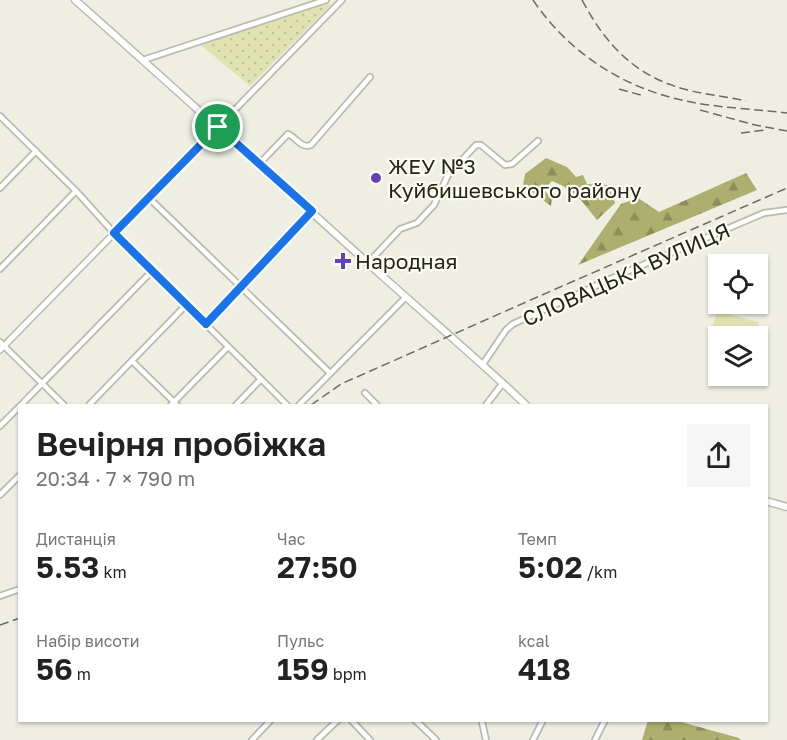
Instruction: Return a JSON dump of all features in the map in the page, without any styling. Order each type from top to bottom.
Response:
[{"type":"main road","points":[[75,0],[525,404]]},
{"type":"main road","points":[[768,502],[787,507]]},
{"type":"street","points":[[143,60],[326,0]]},
{"type":"street","points":[[63,404],[1,346],[342,0]]},
{"type":"street","points":[[259,164],[288,134],[306,147],[311,145],[370,77]]},
{"type":"street","points":[[0,116],[286,404]]},
{"type":"street","points":[[368,263],[400,229],[417,223],[434,206],[448,175],[476,145],[481,144],[505,165],[509,165],[538,141]]},
{"type":"street","points":[[0,188],[36,151]]},
{"type":"street","points":[[0,268],[76,191]]},
{"type":"street","points":[[149,198],[330,373]]},
{"type":"street","name":"СЛОВАЦЬКА ВУЛИЦЯ","points":[[483,364],[513,324],[617,276],[764,213],[787,210]]},
{"type":"street","points":[[206,324],[312,211]]},
{"type":"street","points":[[22,404],[152,271]]},
{"type":"street","points":[[300,404],[406,297]]},
{"type":"street","points":[[90,404],[186,304]]},
{"type":"street","points":[[132,361],[174,404],[228,347]]},
{"type":"street","points":[[237,404],[261,379]]},
{"type":"street","points":[[487,404],[503,383]]},
{"type":"street","points":[[365,393],[376,404]]},
{"type":"street","points":[[0,426],[18,408]]},
{"type":"street","points":[[0,495],[18,477]]},
{"type":"street","points":[[0,596],[18,590]]},
{"type":"street","points":[[252,740],[269,722]]},
{"type":"street","points":[[317,740],[336,722]]},
{"type":"street","points":[[353,722],[370,740]]},
{"type":"street","points":[[417,722],[436,740]]},
{"type":"street","points":[[481,722],[486,740]]},
{"type":"street","points":[[533,740],[542,722]]},
{"type":"street","points":[[595,740],[604,722]]},
{"type":"green space","points":[[327,3],[331,5],[250,86],[201,45]]},
{"type":"green space","points":[[546,158],[567,167],[576,177],[583,175],[587,184],[608,185],[615,203],[597,220],[572,192],[552,181],[544,190],[552,198],[551,206],[523,185],[525,174]]},
{"type":"green space","points":[[746,173],[757,190],[578,265],[621,204],[638,198],[659,212]]},
{"type":"green space","points":[[716,314],[728,314],[759,322],[758,326],[713,326]]},
{"type":"green space","points":[[647,722],[681,722],[741,740],[642,740]]},
{"type":"railway","points":[[533,0],[547,19],[581,52],[599,66],[641,87],[686,101],[787,113]]},
{"type":"railway","points":[[582,0],[602,32],[626,59],[640,69],[673,86],[746,101]]},
{"type":"railway","points":[[619,89],[644,96]]},
{"type":"railway","points":[[700,110],[787,131]]},
{"type":"railway","points":[[741,133],[765,130]]},
{"type":"railway","points":[[312,404],[341,384],[787,188]]},
{"type":"railway","points":[[0,625],[18,619]]},
{"type":"place","name":"ЖЕУ №3 Куйбишевського району","points":[[376,178]]},
{"type":"place","name":"Народная","points":[[343,261]]},
{"type":"route","points":[[218,127],[312,211],[206,324],[114,233],[218,127]]}]
